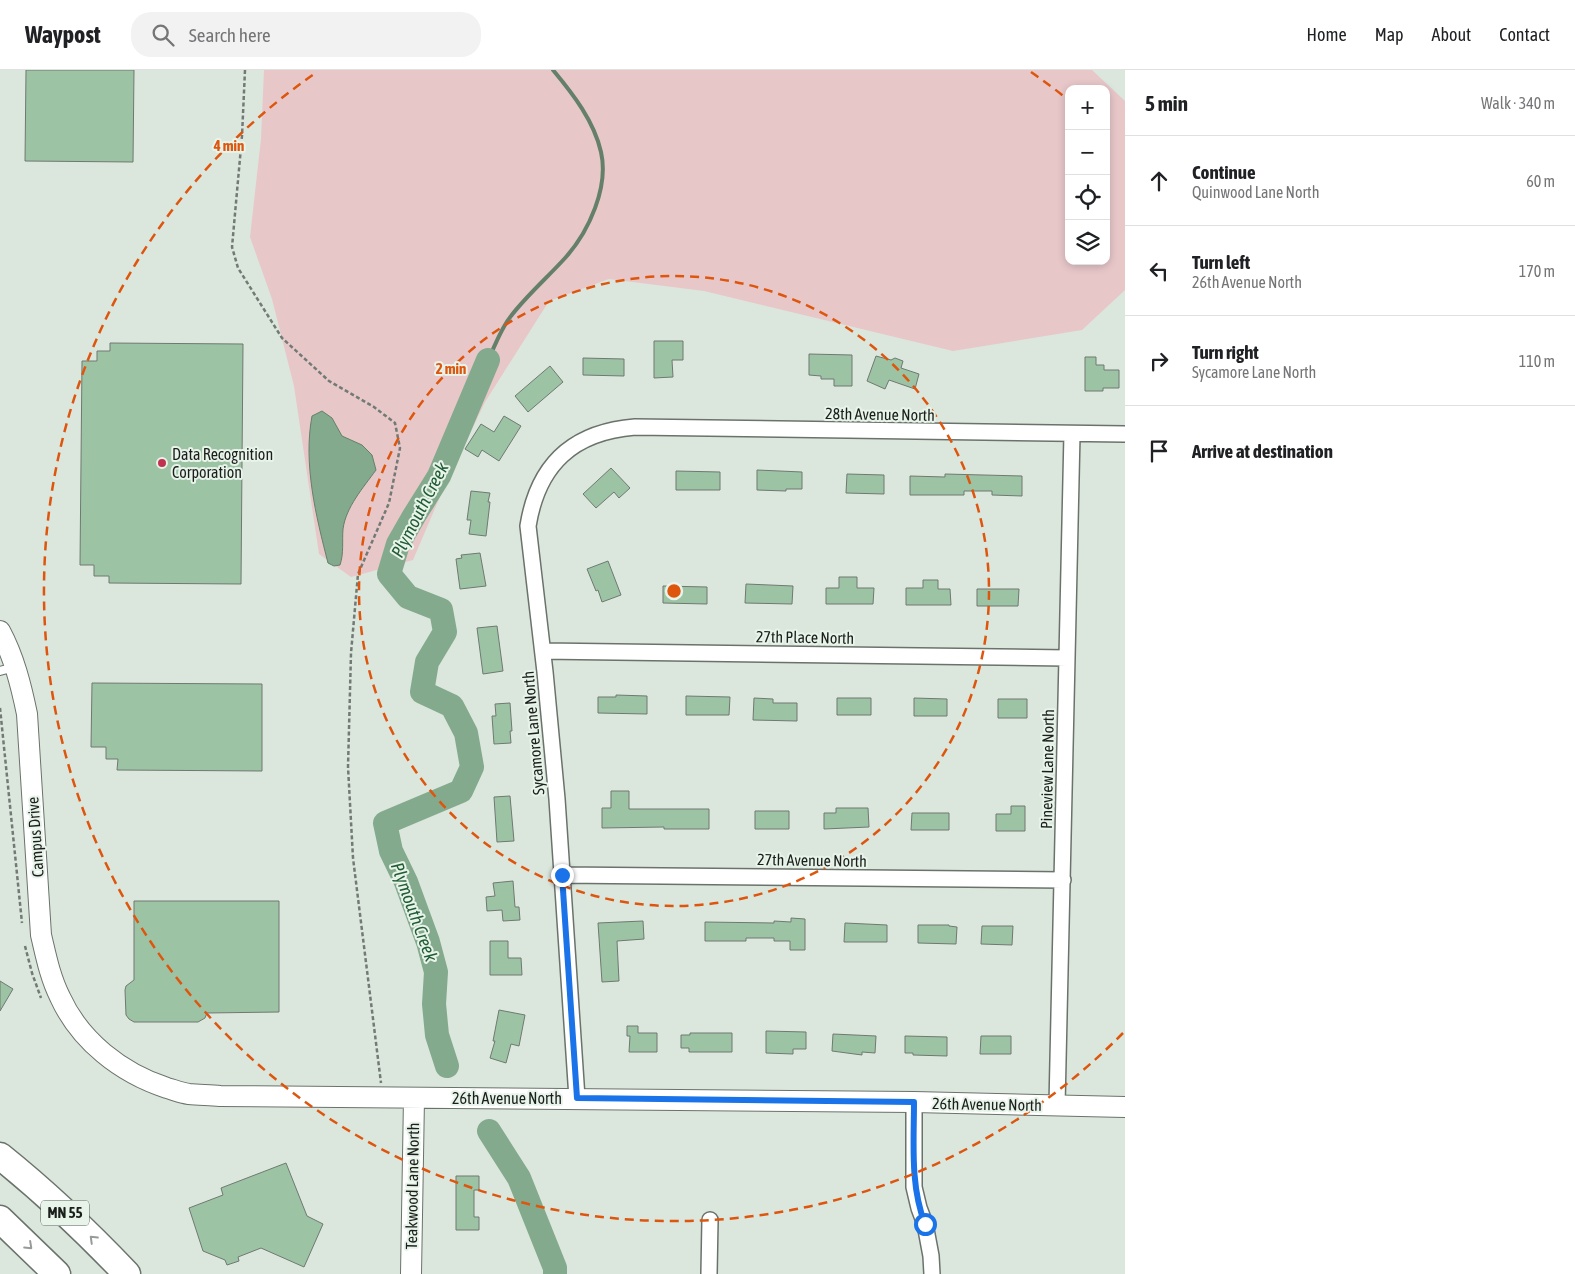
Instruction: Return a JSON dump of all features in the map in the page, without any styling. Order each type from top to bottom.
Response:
[{"type":"highway","name":"MN 55","points":[[0,1156],[28,1178],[96,1241],[127,1274]]},
{"type":"highway","name":"MN 55","points":[[0,1219],[57,1274]]},
{"type":"street","name":"28th Avenue North","points":[[635,427],[1125,434]]},
{"type":"street","name":"Sycamore Lane North","points":[[577,1098],[557,799],[543,651],[528,526],[531,506],[538,487],[562,455],[578,443],[596,434],[615,429],[635,427]]},
{"type":"street","name":"Pineview Lane North","points":[[1057,1105],[1072,434]]},
{"type":"street","name":"Campus Drive","points":[[0,631],[8,646],[8,669],[20,679],[27,714],[41,935],[48,967],[60,998],[87,1037]]},
{"type":"street","name":"27th Place North","points":[[543,651],[1067,658]]},
{"type":"street","name":"27th Avenue North","points":[[562,875],[1063,880]]},
{"type":"street","name":"26th Avenue North","points":[[87,1037],[99,1050],[126,1071],[156,1084],[188,1094],[414,1098],[914,1102],[1125,1107]]},
{"type":"street","name":"Teakwood Lane North","points":[[411,1274],[414,1098]]},
{"type":"street","points":[[914,1102],[914,1187],[925,1224],[931,1256],[932,1274]]},
{"type":"street","points":[[709,1274],[710,1220]]},
{"type":"path","points":[[245,70],[242,136],[232,246],[238,268],[282,338],[329,381],[374,407],[395,423],[400,448],[388,503],[358,574],[352,653],[348,767],[353,858],[384,1097]]},
{"type":"shaded area","points":[[264,70],[1092,70],[1108,85],[1065,85],[1065,265],[1110,265],[1110,87],[1125,101],[1125,290],[1082,330],[953,351],[704,291],[609,279],[549,301],[485,402],[442,492],[413,560],[351,577],[319,554],[294,386],[272,299],[250,237],[261,139]]},
{"type":"shaded area","points":[[322,411],[332,418],[342,436],[362,445],[372,455],[376,470],[348,513],[343,529],[340,565],[334,566],[328,563],[315,508],[310,471],[309,453],[312,416]]},
{"type":"building","points":[[26,70],[134,70],[133,162],[25,161]]},
{"type":"building","points":[[654,341],[683,341],[683,360],[672,360],[673,377],[654,378]]},
{"type":"building","name":"Data Recognition Corporation","points":[[110,343],[243,344],[241,584],[109,583],[109,576],[94,576],[94,565],[80,565],[82,361],[97,361],[97,351],[110,351]]},
{"type":"building","points":[[809,354],[852,355],[852,386],[834,386],[834,379],[821,379],[821,376],[809,375]]},
{"type":"building","points":[[876,356],[903,361],[901,368],[919,374],[915,389],[889,380],[885,389],[867,381]]},
{"type":"building","points":[[1085,357],[1096,357],[1096,365],[1104,365],[1104,370],[1119,370],[1119,388],[1103,388],[1103,391],[1085,391]]},
{"type":"building","points":[[583,358],[624,359],[624,376],[583,375]]},
{"type":"building","points":[[550,366],[563,382],[528,412],[515,396]]},
{"type":"building","points":[[504,416],[521,426],[499,461],[482,450],[478,457],[465,449],[481,424],[494,432]]},
{"type":"building","points":[[611,468],[630,488],[619,498],[614,492],[596,508],[583,494]]},
{"type":"building","points":[[757,470],[802,472],[802,489],[786,489],[786,491],[757,490]]},
{"type":"building","points":[[676,471],[720,472],[720,490],[676,490]]},
{"type":"building","points":[[847,474],[884,475],[884,494],[846,493]]},
{"type":"building","points":[[945,474],[1022,476],[1022,496],[992,495],[992,491],[964,491],[964,495],[910,495],[910,476],[945,477]]},
{"type":"building","points":[[471,491],[490,493],[486,536],[469,534],[471,520],[467,520]]},
{"type":"building","points":[[480,553],[486,586],[460,589],[456,559],[462,558],[461,555]]},
{"type":"building","points":[[608,561],[621,595],[602,602],[587,569]]},
{"type":"building","points":[[839,577],[857,577],[857,588],[874,588],[873,604],[826,604],[826,588],[839,588]]},
{"type":"building","points":[[923,580],[938,580],[938,589],[950,589],[951,605],[906,605],[906,588],[923,588]]},
{"type":"building","points":[[746,584],[793,586],[792,604],[745,603]]},
{"type":"building","points":[[663,586],[707,587],[707,604],[663,603]]},
{"type":"building","points":[[977,589],[1019,589],[1018,606],[977,606]]},
{"type":"building","points":[[497,626],[503,671],[483,674],[477,628]]},
{"type":"building","points":[[92,683],[262,684],[262,771],[117,770],[118,759],[106,759],[106,747],[91,747]]},
{"type":"building","points":[[616,695],[647,696],[647,714],[598,713],[598,697],[616,697]]},
{"type":"building","points":[[686,696],[730,697],[729,715],[686,715]]},
{"type":"building","points":[[754,698],[773,699],[773,703],[797,703],[797,721],[753,720]]},
{"type":"building","points":[[837,698],[871,698],[871,715],[837,715]]},
{"type":"building","points":[[914,698],[947,699],[947,716],[914,716]]},
{"type":"building","points":[[998,699],[1027,699],[1027,718],[998,718]]},
{"type":"building","points":[[510,703],[511,743],[494,744],[492,716],[496,716],[495,704]]},
{"type":"building","points":[[611,791],[629,791],[629,809],[709,809],[709,829],[664,829],[664,827],[602,828],[602,808],[611,808]]},
{"type":"building","points":[[510,796],[514,841],[497,842],[494,797]]},
{"type":"building","points":[[1011,806],[1025,806],[1025,831],[996,831],[996,814],[1011,814]]},
{"type":"building","points":[[836,808],[868,808],[869,827],[824,829],[824,813],[836,813]]},
{"type":"building","points":[[755,811],[789,811],[789,829],[755,829]]},
{"type":"building","points":[[912,813],[949,813],[949,830],[911,830]]},
{"type":"building","points":[[513,881],[515,907],[519,907],[520,920],[503,921],[502,910],[487,911],[486,897],[495,896],[493,883]]},
{"type":"building","points":[[134,901],[279,901],[279,1012],[207,1013],[205,1018],[198,1022],[134,1022],[129,1019],[126,1015],[125,990],[126,986],[134,980]]},
{"type":"building","points":[[791,918],[805,919],[805,950],[790,950],[790,941],[774,941],[774,938],[746,938],[746,941],[705,941],[705,922],[774,923],[774,921],[791,922]]},
{"type":"building","points":[[643,921],[644,939],[617,941],[619,981],[602,982],[598,923]]},
{"type":"building","points":[[845,923],[887,925],[887,942],[844,942]]},
{"type":"building","points":[[918,925],[949,925],[957,927],[956,944],[918,943]]},
{"type":"building","points":[[982,926],[1013,926],[1012,945],[981,944]]},
{"type":"building","points":[[490,941],[508,941],[508,958],[521,958],[522,975],[490,975]]},
{"type":"building","points":[[0,981],[13,989],[0,1011]]},
{"type":"building","points":[[499,1010],[525,1015],[519,1046],[511,1044],[506,1063],[490,1058],[495,1041],[493,1041]]},
{"type":"building","points":[[627,1026],[638,1026],[638,1033],[657,1033],[657,1052],[629,1052],[630,1036],[627,1036]]},
{"type":"building","points":[[766,1031],[806,1032],[806,1049],[793,1049],[793,1054],[766,1053]]},
{"type":"building","points":[[690,1033],[732,1033],[732,1052],[689,1052],[689,1048],[681,1048],[681,1035],[690,1035]]},
{"type":"building","points":[[833,1034],[876,1036],[875,1053],[862,1052],[862,1055],[832,1051]]},
{"type":"building","points":[[905,1036],[947,1037],[947,1056],[905,1053]]},
{"type":"building","points":[[981,1036],[1011,1036],[1011,1054],[980,1054]]},
{"type":"building","points":[[286,1163],[307,1216],[323,1224],[304,1267],[261,1248],[238,1257],[239,1261],[227,1265],[225,1260],[203,1251],[189,1208],[223,1195],[221,1188]]},
{"type":"building","points":[[456,1176],[479,1176],[479,1190],[474,1190],[474,1217],[479,1217],[479,1230],[456,1230]]},
{"type":"waterway","name":"Plymouth Creek","points":[[488,360],[507,321],[566,257],[582,235],[600,194],[603,165],[598,141],[582,108],[553,70]]},
{"type":"waterway","name":"Plymouth Creek","points":[[447,1066],[437,1035],[434,1004],[436,972],[428,942],[406,882],[391,851],[385,823],[461,791],[472,767],[466,733],[452,706],[422,692],[427,662],[445,632],[441,610],[408,597],[389,574],[398,544],[439,476],[488,360]]},
{"type":"waterway","name":"Plymouth Creek","points":[[489,1131],[519,1178],[555,1268],[555,1274]]},
{"type":"place","name":"Data Recognition Corporation","points":[[162,463]]},
{"type":"route","points":[[562,875],[577,1098],[914,1102],[914,1187],[925,1224]]}]
